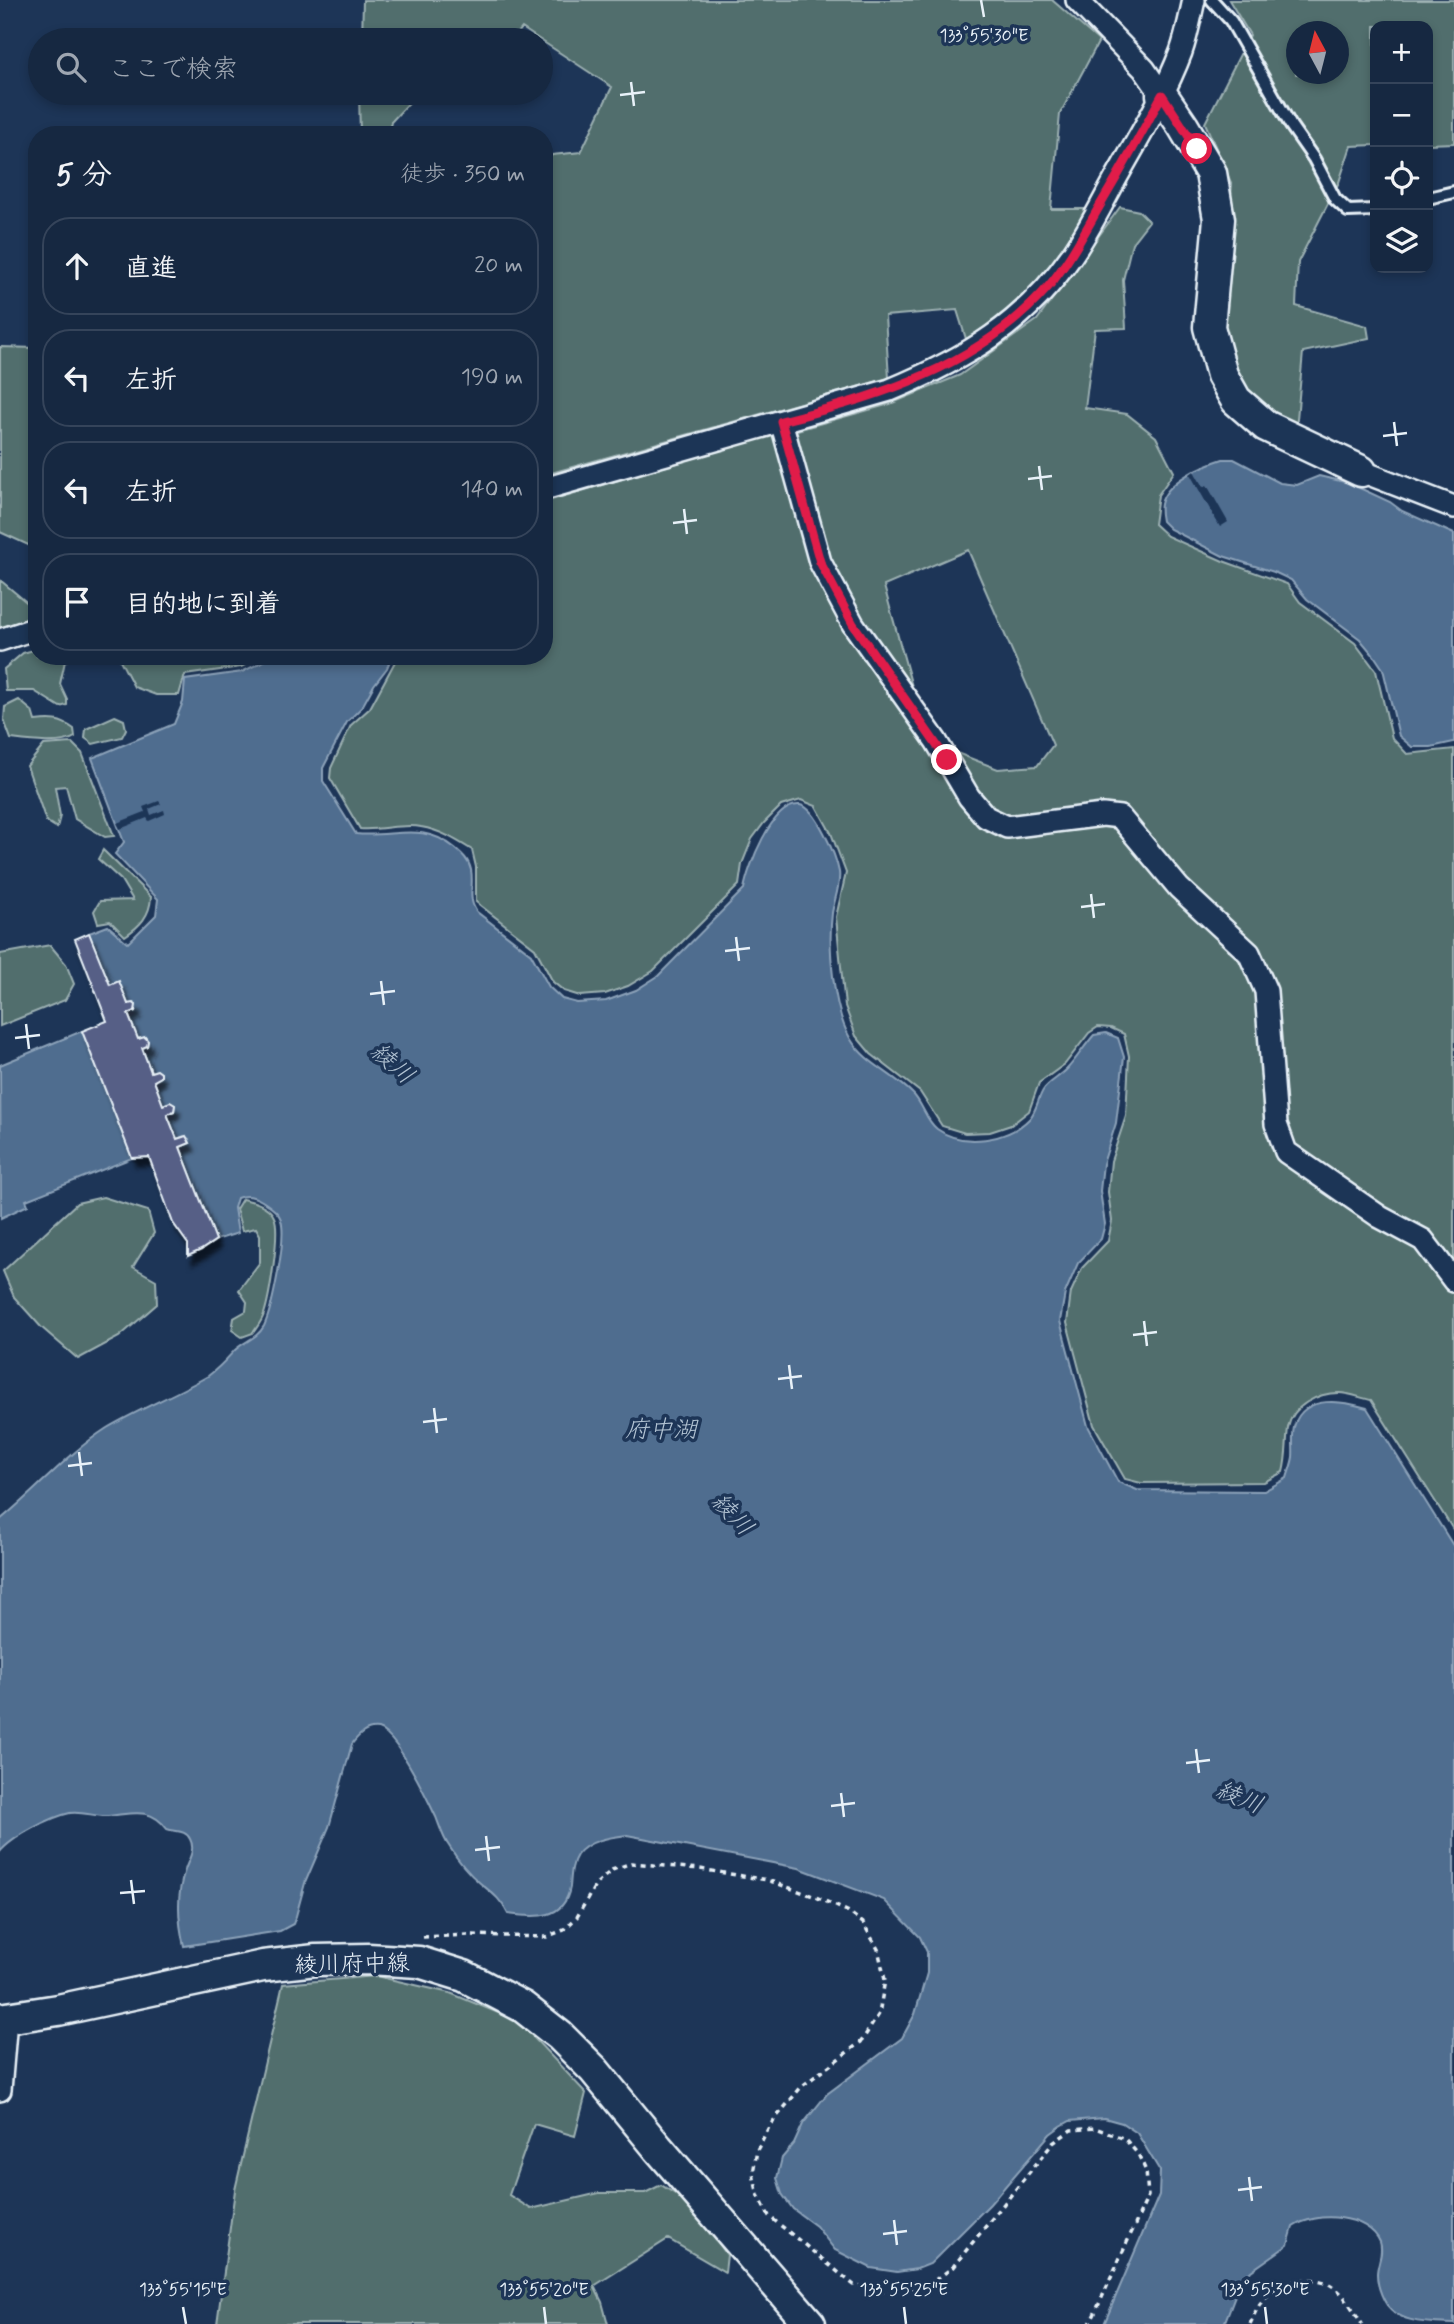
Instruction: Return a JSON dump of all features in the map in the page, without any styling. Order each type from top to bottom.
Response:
[{"type":"main road","points":[[1162,95],[1211,173],[1219,219],[1209,327],[1222,375],[1236,400],[1266,426],[1361,471]]},
{"type":"main road","name":"綾川府中線","points":[[3,2019],[58,2010],[263,1966],[316,1960],[419,1962],[464,1976],[523,2007],[560,2036],[594,2070],[810,2324]]},
{"type":"street","points":[[1077,0],[1144,69],[1162,95]]},
{"type":"street","points":[[553,486],[890,390],[941,369],[986,342],[1047,288],[1073,253],[1162,95],[1181,51],[1195,0]]},
{"type":"street","points":[[781,421],[820,562],[853,624],[936,741],[969,797],[986,817],[1007,827],[1103,815],[1120,817],[1179,888],[1249,953],[1266,991],[1276,1124],[1286,1152],[1380,1217],[1423,1240],[1454,1282]]},
{"type":"street","points":[[1361,471],[1454,508]]},
{"type":"street","points":[[0,640],[28,631]]},
{"type":"street","points":[[0,2090],[3,2019]]},
{"type":"lane","points":[[1212,0],[1231,21],[1335,199],[1348,211],[1370,210]]},
{"type":"lane","points":[[1433,197],[1454,192]]},
{"type":"path","points":[[510,1937],[546,1937],[564,1930],[577,1917],[596,1884],[612,1870],[631,1863],[700,1869],[767,1880],[847,1911],[863,1923],[878,1948],[885,1980],[879,2014],[861,2042],[802,2086],[770,2125],[757,2150],[753,2174],[758,2195],[769,2216],[854,2285],[888,2293],[925,2287],[952,2268],[1053,2143],[1071,2130],[1095,2128],[1125,2139],[1138,2154],[1146,2171],[1148,2196],[1090,2324]]},
{"type":"path","points":[[1250,2324],[1261,2301],[1278,2287],[1302,2279],[1328,2283],[1347,2300],[1362,2324]]},
{"type":"green space","points":[[363,0],[1052,0],[1099,41],[1060,114],[1051,209],[1092,209],[1056,266],[1016,306],[967,342],[957,310],[885,316],[889,378],[553,472],[553,155],[581,152],[612,87],[553,48],[553,28],[362,28]]},
{"type":"green space","points":[[1229,0],[1454,0],[1454,143],[1433,144],[1433,21],[1370,21],[1370,145],[1351,146],[1339,182],[1298,262],[1296,306],[1367,326],[1369,338],[1303,352],[1296,430],[1257,406],[1234,379],[1219,333],[1232,185],[1205,123],[1250,35]]},
{"type":"green space","points":[[359,105],[407,105],[390,126],[360,126]]},
{"type":"green space","points":[[1120,207],[1139,211],[1149,221],[1132,243],[1123,280],[1126,328],[1095,329],[1085,408],[1127,414],[1156,437],[1174,472],[1158,495],[1154,524],[1167,536],[1223,561],[1287,584],[1300,602],[1355,643],[1376,671],[1392,738],[1407,754],[1454,749],[1454,1531],[1371,1400],[1347,1394],[1322,1395],[1300,1407],[1290,1420],[1283,1472],[1264,1482],[1141,1483],[1125,1479],[1094,1425],[1067,1323],[1071,1292],[1082,1268],[1108,1241],[1112,1221],[1108,1192],[1111,1161],[1126,1116],[1129,1056],[1124,1034],[1111,1028],[1098,1027],[1089,1033],[1065,1064],[1039,1083],[1029,1111],[1011,1125],[990,1132],[965,1133],[942,1126],[920,1092],[871,1054],[856,1036],[845,1006],[836,917],[846,873],[831,833],[816,806],[801,800],[781,806],[764,823],[752,839],[742,864],[739,885],[653,971],[628,986],[605,994],[580,996],[564,991],[553,982],[535,948],[476,902],[476,867],[472,850],[428,828],[407,826],[360,829],[330,778],[331,768],[351,725],[370,708],[393,665],[553,665],[553,499],[773,435],[781,444],[795,442],[797,430],[890,404],[960,375],[1037,320]],"holes":[[[968,550],[1053,745],[1037,766],[998,769],[949,750],[916,701],[884,586]]]},
{"type":"green space","points":[[0,347],[28,348],[28,545],[0,532]]},
{"type":"green space","points":[[0,580],[28,603],[28,620],[0,628]]},
{"type":"green space","points":[[28,652],[28,665],[64,665],[60,684],[67,705],[60,707],[34,691],[6,691],[4,669]]},
{"type":"green space","points":[[123,665],[245,665],[185,675],[179,695],[156,695],[134,687]]},
{"type":"green space","points":[[19,700],[32,711],[35,721],[64,723],[74,729],[75,737],[53,742],[11,739],[4,720],[5,707]]},
{"type":"green space","points":[[115,716],[124,720],[126,729],[122,737],[93,744],[85,738],[86,729]]},
{"type":"green space","points":[[72,743],[82,753],[114,836],[105,837],[75,819],[66,786],[55,787],[60,816],[57,828],[46,821],[27,766],[44,745]]},
{"type":"green space","points":[[103,850],[151,897],[149,910],[143,920],[125,936],[110,921],[98,923],[94,911],[100,901],[133,900],[121,880],[98,859]]},
{"type":"green space","points":[[50,945],[66,964],[74,984],[65,1000],[0,1026],[0,954]]},
{"type":"green space","points":[[103,1197],[148,1211],[154,1233],[133,1267],[156,1280],[157,1304],[119,1337],[78,1359],[41,1327],[14,1297],[3,1271],[77,1203]]},
{"type":"green space","points":[[242,1199],[260,1205],[272,1213],[276,1236],[264,1314],[253,1333],[242,1337],[232,1330],[234,1318],[246,1311],[247,1302],[239,1290],[260,1262],[260,1235],[256,1228],[242,1231],[236,1209]]},
{"type":"green space","points":[[376,1976],[450,1993],[518,2021],[586,2093],[575,2136],[534,2124],[509,2195],[531,2209],[599,2193],[645,2193],[661,2185],[691,2204],[727,2255],[725,2272],[668,2239],[594,2286],[608,2324],[217,2324],[235,2190],[283,1984]]},
{"type":"water","points":[[1223,459],[1234,459],[1280,483],[1297,485],[1319,476],[1349,483],[1454,534],[1454,742],[1431,747],[1412,747],[1399,736],[1383,669],[1375,657],[1360,639],[1307,599],[1291,580],[1223,556],[1170,529],[1162,521],[1161,504],[1170,488],[1196,470]]},
{"type":"water","name":"府中湖","points":[[256,665],[388,665],[362,707],[347,722],[323,768],[323,781],[356,834],[419,833],[443,840],[455,848],[470,866],[472,902],[477,912],[531,954],[549,987],[562,999],[577,1003],[606,1001],[636,990],[658,976],[744,889],[750,867],[771,825],[789,807],[800,805],[819,823],[830,844],[839,872],[832,913],[831,943],[833,977],[844,1026],[863,1055],[913,1094],[937,1129],[959,1139],[972,1140],[998,1137],[1010,1132],[1030,1118],[1044,1089],[1068,1068],[1094,1035],[1106,1033],[1118,1038],[1124,1057],[1116,1123],[1103,1164],[1100,1191],[1105,1224],[1101,1239],[1078,1263],[1065,1293],[1060,1321],[1088,1426],[1118,1482],[1137,1490],[1264,1491],[1287,1478],[1293,1457],[1294,1428],[1300,1414],[1316,1404],[1347,1403],[1367,1408],[1454,1547],[1454,2324],[1414,2321],[1396,2314],[1389,2308],[1379,2287],[1377,2274],[1381,2246],[1374,2233],[1353,2221],[1327,2217],[1293,2227],[1288,2245],[1251,2271],[1239,2285],[1224,2324],[1104,2324],[1159,2195],[1160,2171],[1137,2133],[1122,2123],[1104,2118],[1070,2121],[1050,2134],[990,2204],[930,2264],[897,2272],[871,2268],[835,2250],[816,2226],[793,2209],[782,2194],[777,2178],[782,2158],[794,2144],[803,2124],[827,2094],[902,2038],[915,2014],[927,1973],[927,1952],[920,1937],[884,1900],[799,1868],[627,1835],[600,1840],[577,1855],[567,1898],[555,1911],[538,1916],[508,1914],[499,1900],[471,1875],[456,1856],[445,1840],[411,1768],[394,1742],[378,1729],[366,1731],[352,1744],[329,1827],[305,1883],[293,1924],[280,1931],[184,1946],[179,1898],[192,1843],[186,1834],[167,1829],[147,1814],[103,1816],[70,1813],[32,1828],[0,1852],[0,1520],[93,1438],[119,1421],[208,1376],[239,1347],[258,1334],[264,1326],[271,1305],[278,1273],[282,1242],[281,1220],[273,1209],[262,1201],[247,1196],[237,1198],[234,1208],[238,1233],[216,1240],[180,1147],[190,1143],[189,1139],[184,1136],[177,1139],[167,1114],[174,1111],[175,1105],[170,1102],[163,1105],[154,1081],[161,1077],[161,1073],[157,1070],[151,1072],[142,1048],[147,1046],[148,1041],[145,1038],[138,1039],[128,1014],[135,1011],[136,1005],[128,1004],[119,982],[110,985],[89,933],[108,926],[128,943],[156,915],[158,899],[115,854],[124,842],[92,758],[174,724],[183,702],[185,680],[242,672]]},
{"type":"water","points":[[82,1031],[132,1158],[26,1200],[28,1205],[1,1218],[0,1065]]},
{"type":"pier","points":[[1194,471],[1203,487],[1207,485],[1228,522],[1220,527],[1190,474]]},
{"type":"pier","points":[[159,801],[161,804],[149,809],[151,815],[164,810],[165,814],[120,829],[117,823],[145,812],[143,807]]},
{"type":"building","points":[[89,933],[110,985],[119,981],[128,1004],[136,1005],[135,1011],[128,1014],[138,1039],[145,1037],[148,1041],[147,1046],[142,1048],[151,1072],[157,1070],[161,1073],[161,1077],[154,1081],[163,1105],[170,1102],[175,1105],[174,1111],[167,1114],[177,1139],[186,1136],[190,1143],[180,1147],[216,1240],[188,1256],[188,1244],[173,1223],[149,1157],[132,1158],[82,1031],[107,1021],[75,939]]},
{"type":"route","points":[[947,760],[853,624],[820,562],[781,421],[824,411],[890,390],[941,369],[986,342],[1010,323],[1047,288],[1073,253],[1162,95],[1197,149]]},
{"type":"water label","name":"綾川","points":[[393,1063]]},
{"type":"water label","name":"綾川","points":[[733,1514]]},
{"type":"water label","name":"綾川","points":[[1240,1797]]}]
